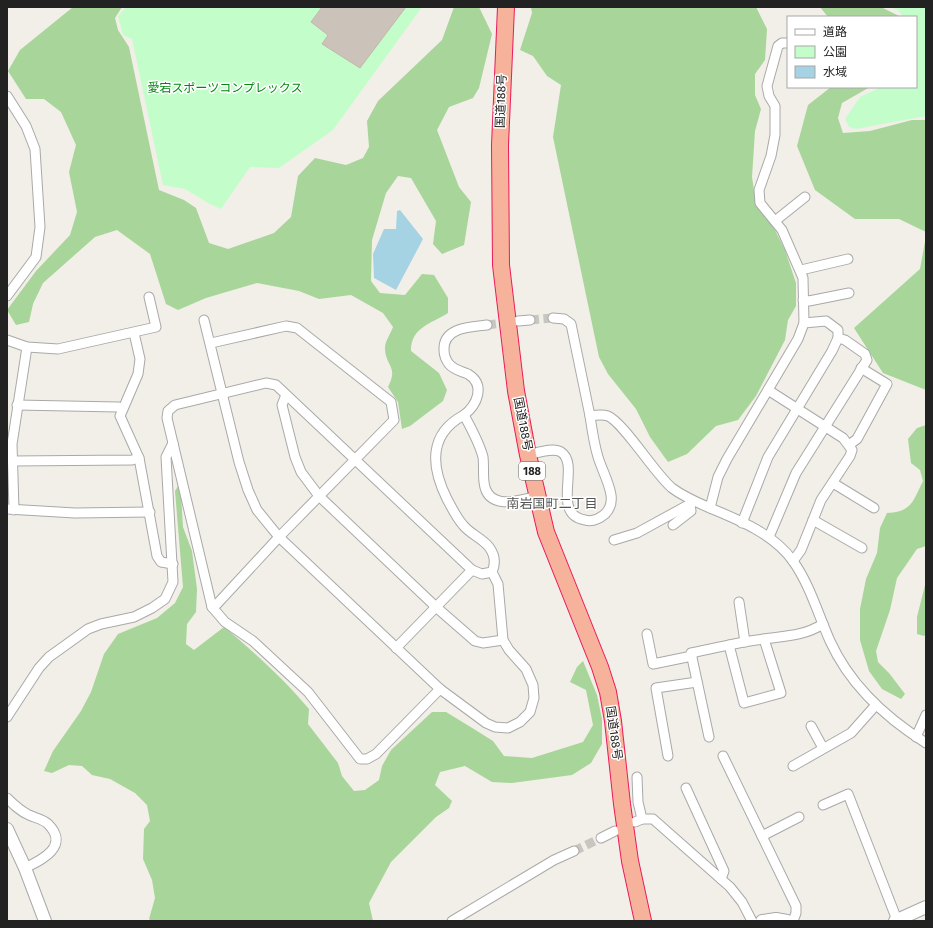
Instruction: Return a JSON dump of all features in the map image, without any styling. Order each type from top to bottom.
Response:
[{"type":"highway","name":"国道188号","points":[[506,7],[500,145],[501,265],[516,391],[528,455],[546,532],[600,667],[608,692],[630,861],[643,921]]},
{"type":"street","points":[[710,508],[714,489],[724,465],[798,339],[804,323],[803,278],[801,270],[789,243],[775,221],[760,203],[759,190],[771,156],[775,135],[775,106],[769,96],[767,86],[778,46],[782,43],[787,43]]},
{"type":"street","points":[[7,96],[26,126],[35,149],[40,227],[36,257],[7,296]]},
{"type":"street","points":[[775,221],[805,197]]},
{"type":"street","points":[[801,270],[848,259]]},
{"type":"street","points":[[803,300],[809,301],[849,293]]},
{"type":"street","points":[[7,340],[27,347],[58,349],[156,327],[149,297]]},
{"type":"street","points":[[528,455],[555,450],[561,452],[566,458],[568,465],[567,499],[573,514],[586,521],[596,520],[606,514],[611,504],[611,494],[598,458],[571,324],[564,319],[553,318]]},
{"type":"street","points":[[204,320],[211,343],[238,462],[257,510],[279,537],[440,690],[486,723],[495,727],[508,728],[520,722],[530,712],[534,698],[533,685],[526,670],[509,650],[503,640],[498,584],[492,572]]},
{"type":"street","points":[[518,321],[530,320]]},
{"type":"street","points":[[742,523],[768,457],[798,409],[838,338],[838,330],[826,321],[804,323]]},
{"type":"street","points":[[440,690],[376,754],[367,759],[360,759],[308,692],[253,641],[225,622],[212,607],[167,418],[168,411],[175,405],[266,383],[276,385],[472,570],[482,574],[492,572],[496,565],[494,555],[489,547],[463,526],[456,516],[439,482],[435,457],[438,444],[445,430],[455,420],[472,409],[476,403],[478,393],[477,384],[469,375],[454,368],[448,363],[444,355],[444,346],[448,338],[455,331],[463,328],[487,325]]},
{"type":"street","points":[[211,343],[286,326],[297,328],[391,402],[394,420],[279,537],[217,604],[212,607]]},
{"type":"street","points":[[134,333],[140,359],[138,374],[120,416],[122,424],[139,458],[158,556],[161,562],[173,564]]},
{"type":"street","points":[[769,537],[796,473],[867,360],[865,354],[845,340],[838,338]]},
{"type":"street","points":[[27,347],[12,444],[14,461],[11,509],[75,513],[150,512]]},
{"type":"street","points":[[849,445],[857,439],[887,384],[861,368]]},
{"type":"street","points":[[768,390],[843,438],[852,450],[850,456],[821,500],[801,550],[793,560]]},
{"type":"street","points":[[286,395],[282,405],[295,456],[301,472],[319,496],[436,607],[475,641],[483,643],[503,640]]},
{"type":"street","points":[[17,405],[123,408]]},
{"type":"street","points":[[590,416],[602,414],[609,416],[618,424],[669,485],[691,503],[710,508],[769,537],[793,560],[809,589],[831,643],[843,663],[876,706],[898,726],[926,743]]},
{"type":"street","points":[[464,415],[479,446],[483,459],[484,484],[487,492],[493,499],[503,503],[516,502],[538,496]]},
{"type":"street","points":[[7,717],[38,668],[68,642],[88,629],[101,624],[134,617],[165,599],[173,582],[166,457],[173,443]]},
{"type":"street","points":[[14,461],[132,460],[139,458]]},
{"type":"street","points":[[833,483],[874,508]]},
{"type":"street","points":[[673,525],[691,511],[691,503]]},
{"type":"street","points":[[614,540],[637,533],[691,503]]},
{"type":"street","points":[[813,520],[862,548]]},
{"type":"street","points":[[396,648],[472,570]]},
{"type":"street","points":[[739,602],[745,642]]},
{"type":"street","points":[[709,737],[691,653],[764,638],[793,636],[814,630],[823,624]]},
{"type":"street","points":[[647,634],[653,664],[692,656]]},
{"type":"street","points":[[729,645],[744,703],[781,693],[764,638]]},
{"type":"street","points":[[668,756],[656,688],[697,682]]},
{"type":"street","points":[[793,766],[851,733],[876,706]]},
{"type":"street","points":[[916,737],[926,715]]},
{"type":"street","points":[[811,726],[824,748]]},
{"type":"street","points":[[723,756],[796,906],[796,913],[793,921]]},
{"type":"street","points":[[637,777],[638,820],[653,819],[721,879],[742,902],[752,921]]},
{"type":"street","points":[[686,788],[724,871],[721,879]]},
{"type":"street","points":[[823,805],[848,794],[896,921],[926,907]]},
{"type":"street","points":[[7,798],[17,809],[48,824],[54,832],[56,841],[54,849],[48,856],[25,868]]},
{"type":"street","points":[[762,836],[799,817]]},
{"type":"street","points":[[7,829],[25,868],[44,921]]},
{"type":"street","points":[[601,838],[615,831]]},
{"type":"street","points":[[457,920],[554,860],[574,851]]},
{"type":"street","points":[[762,921],[776,919],[787,921]]},
{"type":"green space","points":[[73,7],[122,7],[115,18],[118,30],[129,47],[159,190],[184,200],[196,208],[209,243],[228,249],[274,233],[291,217],[298,176],[315,158],[346,165],[363,158],[369,147],[367,121],[378,101],[442,40],[454,7],[479,7],[492,34],[479,88],[473,98],[449,107],[437,130],[459,187],[471,202],[464,245],[442,254],[433,244],[436,221],[411,178],[398,176],[386,193],[372,240],[371,281],[380,293],[405,295],[422,274],[434,275],[448,298],[448,313],[418,331],[414,336],[411,351],[439,373],[447,390],[443,401],[410,426],[402,429],[398,402],[388,387],[391,380],[392,370],[387,359],[385,345],[393,327],[383,313],[351,295],[319,299],[299,291],[257,283],[206,298],[178,310],[166,304],[150,254],[117,230],[95,237],[43,283],[33,304],[29,322],[16,325],[7,310],[36,271],[70,235],[77,212],[69,172],[76,145],[61,112],[44,99],[26,99],[8,71],[20,50]]},
{"type":"green space","name":"愛宕スポーツコンプレックス","points":[[126,7],[422,7],[333,130],[279,168],[250,167],[221,209],[185,189],[163,185],[132,39],[123,35],[118,16]]},
{"type":"green space","points":[[531,7],[756,7],[767,29],[765,60],[755,74],[755,95],[761,109],[755,131],[752,177],[756,204],[773,226],[785,250],[796,283],[796,306],[788,320],[785,340],[756,396],[738,420],[716,426],[687,454],[668,462],[650,437],[636,409],[608,374],[599,357],[553,137],[561,85],[547,76],[533,56],[520,50],[532,13]]},
{"type":"green space","points":[[820,7],[881,7],[899,16],[827,16]]},
{"type":"green space","points":[[889,7],[926,7],[926,116],[856,129],[849,127],[845,119],[860,97],[879,88],[917,88],[917,16],[902,16],[898,10]]},
{"type":"green space","points":[[830,88],[868,88],[842,103],[838,118],[843,133],[870,131],[912,120],[926,120],[926,232],[899,219],[855,219],[815,190],[797,146],[808,105]]},
{"type":"green space","points":[[926,236],[926,390],[883,373],[854,328],[920,269]]},
{"type":"green space","points":[[926,425],[926,546],[917,549],[897,578],[890,610],[876,651],[878,662],[889,673],[905,694],[901,699],[882,689],[869,671],[860,640],[860,609],[866,579],[877,553],[880,528],[887,513],[907,508],[914,500],[923,481],[920,470],[911,463],[908,439],[917,428]]},
{"type":"green space","points":[[178,486],[181,495],[183,527],[192,551],[197,589],[196,612],[187,624],[186,644],[194,650],[224,627],[247,646],[279,676],[309,709],[308,724],[338,763],[342,776],[354,791],[365,790],[379,780],[382,766],[391,750],[432,712],[446,712],[469,726],[493,741],[504,756],[532,758],[583,742],[593,725],[586,690],[570,682],[577,667],[583,661],[597,695],[602,719],[602,744],[591,763],[572,775],[512,783],[492,782],[465,766],[440,772],[435,785],[452,801],[449,808],[436,817],[391,862],[369,903],[373,921],[151,921],[149,919],[155,898],[152,880],[143,859],[144,829],[150,821],[147,805],[135,793],[110,779],[92,775],[82,766],[69,765],[52,773],[44,771],[53,751],[81,711],[91,692],[104,654],[118,634],[157,618],[175,603],[183,587],[175,491]]},
{"type":"green space","points":[[926,581],[926,634],[924,636],[917,634],[917,617]]},
{"type":"water","points":[[400,210],[423,239],[396,290],[374,278],[373,254],[384,229],[396,229],[397,211]]},
{"type":"building","points":[[322,7],[406,7],[360,68],[322,44],[328,35],[311,22]]},
{"type":"tunnel","points":[[530,320],[553,318]]},
{"type":"tunnel","points":[[487,325],[511,322]]},
{"type":"tunnel","points":[[574,851],[601,838]]},
{"type":"district","name":"南岩国町二丁目","points":[[552,503]]}]
